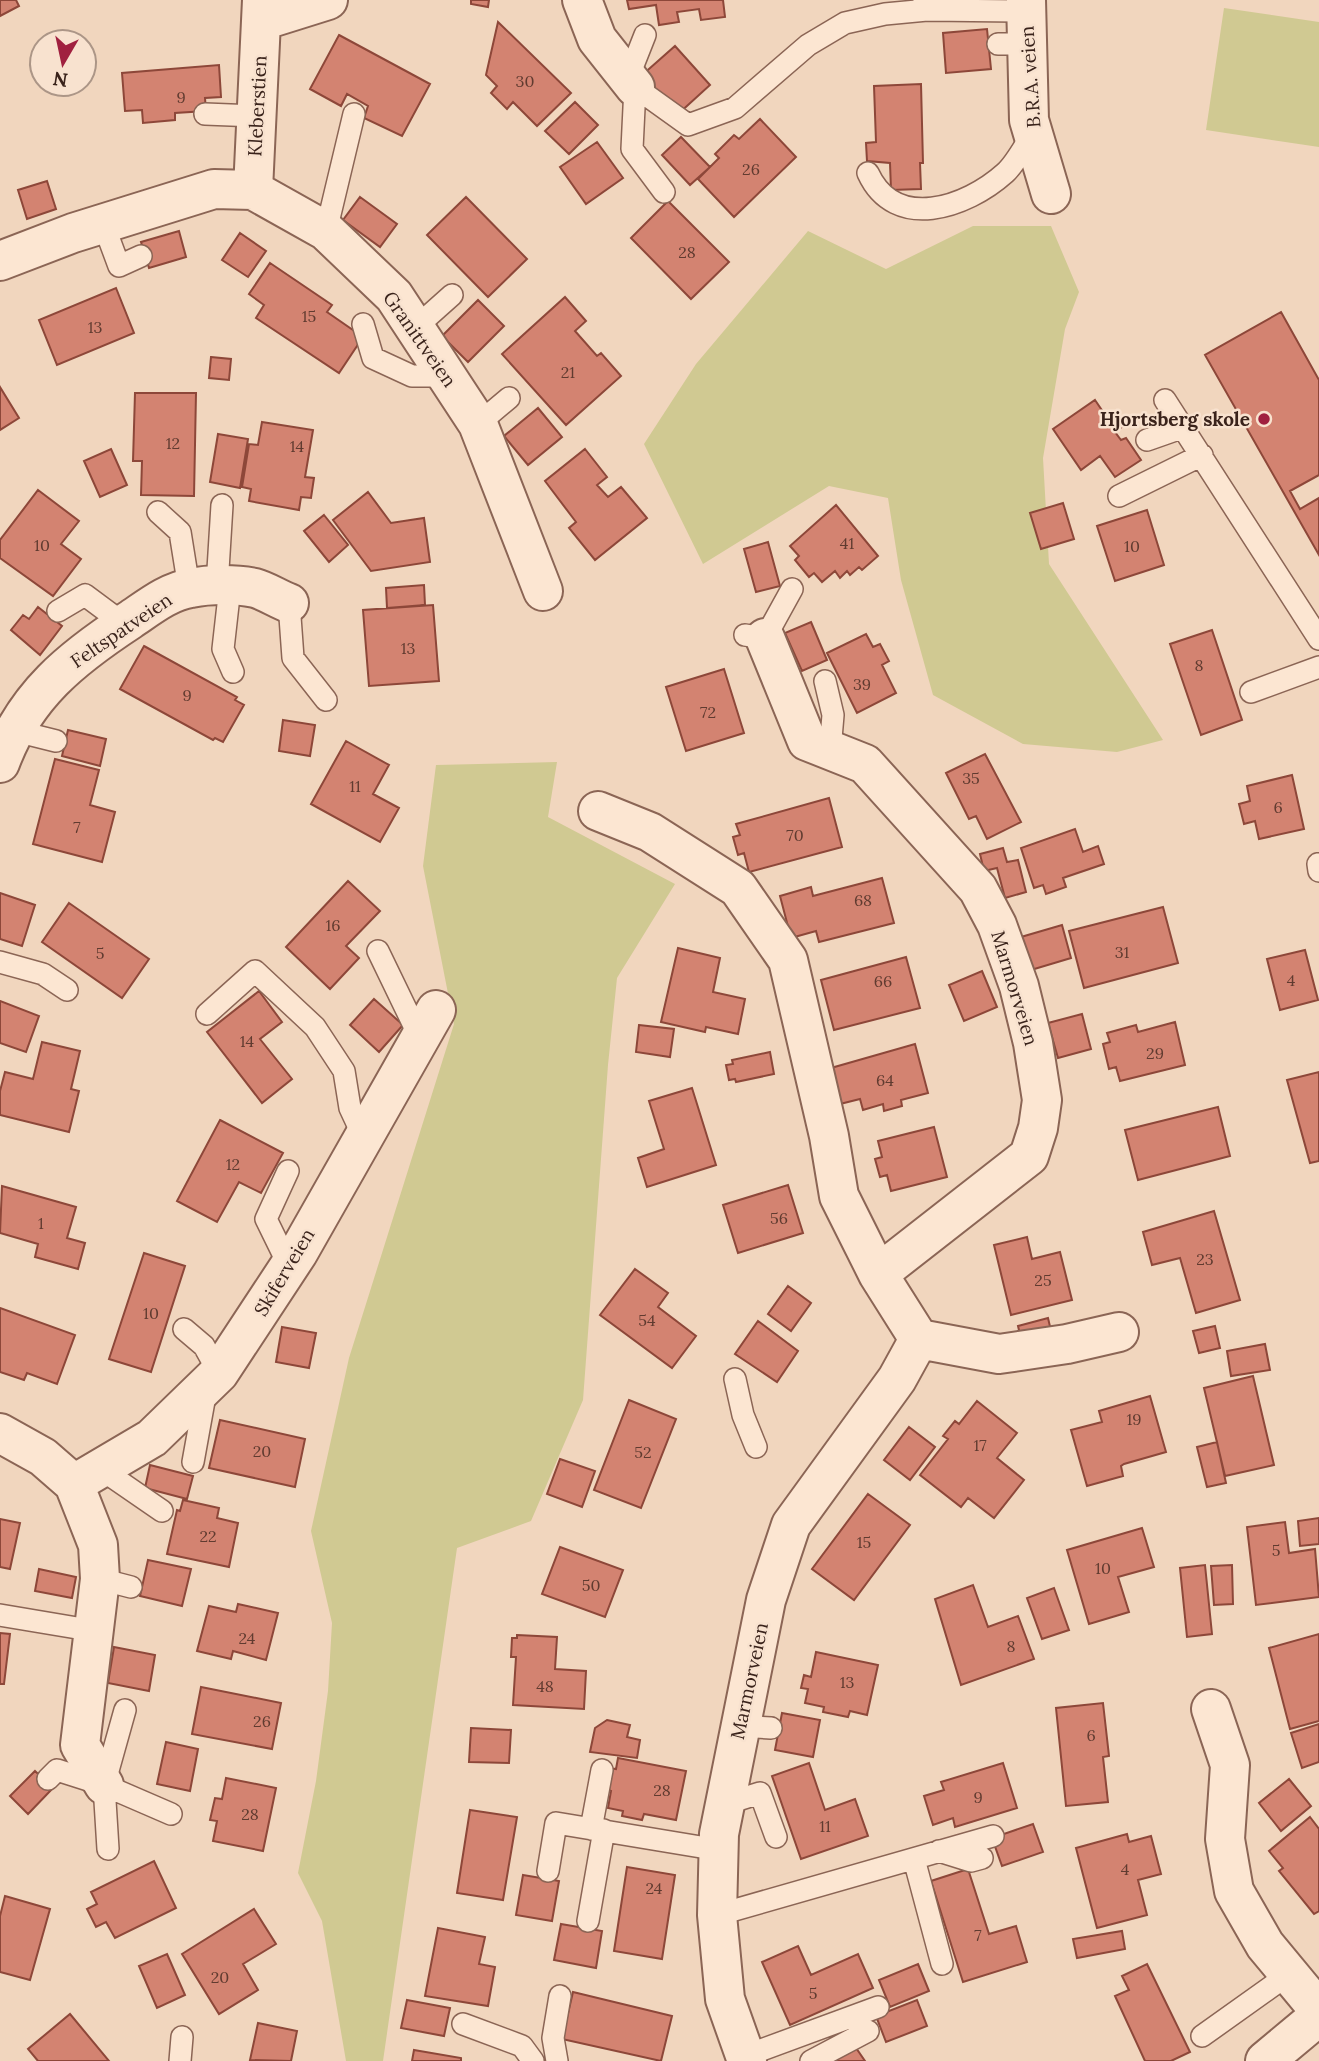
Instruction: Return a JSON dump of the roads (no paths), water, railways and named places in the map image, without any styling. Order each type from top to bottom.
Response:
[{"type":"street","name":"Kleberstien","points":[[253,190],[261,11],[328,0]]},
{"type":"street","points":[[582,0],[597,39],[631,83]]},
{"type":"street","name":"B.R.A. veien","points":[[1019,25],[1029,120],[1051,194]]},
{"type":"street","name":"Granittveien","points":[[0,261],[103,223],[214,189],[253,190],[326,231],[394,296],[478,424],[543,591]]},
{"type":"street","points":[[212,587],[255,588],[289,603]]},
{"type":"street","name":"Feltspatveien","points":[[8,747],[49,681],[82,651],[160,600],[212,587]]},
{"type":"street","name":"Marmorveien","points":[[755,636],[807,741],[865,764],[978,889],[997,925],[1019,986],[1033,1042],[1042,1100],[1038,1128],[1029,1156],[878,1274]]},
{"type":"street","points":[[598,811],[650,832],[738,888],[788,960],[829,1136],[839,1196],[878,1274],[919,1339],[999,1354],[1067,1344],[1119,1332]]},
{"type":"street","name":"Skiferveien","points":[[88,1477],[152,1438],[213,1380],[289,1266],[429,1025]]},
{"type":"street","name":"Marmorveien","points":[[746,2058],[725,1998],[717,1915],[719,1850],[725,1804],[755,1727],[766,1600],[792,1525],[897,1379],[919,1339]]},
{"type":"street","points":[[0,1433],[43,1457],[88,1477],[98,1545],[115,1583],[95,1631],[79,1745],[104,1785]]},
{"type":"street","points":[[1211,1709],[1230,1765],[1225,1839],[1234,1891],[1265,1945],[1319,2010]]},
{"type":"street","points":[[1265,2061],[1319,2016]]},
{"type":"lane","points":[[631,83],[688,125],[735,108],[808,45],[845,23],[925,5],[1019,25]]},
{"type":"lane","points":[[645,35],[631,83],[632,149],[664,192]]},
{"type":"lane","points":[[205,114],[257,116]]},
{"type":"lane","points":[[326,231],[354,114]]},
{"type":"lane","points":[[868,173],[876,190],[900,207],[932,209],[969,198],[1006,172],[1033,133]]},
{"type":"lane","points":[[103,223],[119,266],[141,256]]},
{"type":"lane","points":[[415,328],[452,295]]},
{"type":"lane","points":[[363,324],[373,358],[412,376],[446,376]]},
{"type":"lane","points":[[478,424],[509,398]]},
{"type":"lane","points":[[1165,400],[1319,639]]},
{"type":"lane","points":[[1147,440],[1184,427]]},
{"type":"lane","points":[[1119,496],[1202,455]]},
{"type":"lane","points":[[222,506],[212,587],[223,649],[233,673]]},
{"type":"lane","points":[[158,512],[180,532],[212,587]]},
{"type":"lane","points":[[755,636],[792,589]]},
{"type":"lane","points":[[58,611],[85,595],[124,624]]},
{"type":"lane","points":[[289,603],[293,658],[326,700]]},
{"type":"lane","points":[[1251,692],[1319,667]]},
{"type":"lane","points":[[825,681],[833,715],[830,750]]},
{"type":"lane","points":[[8,747],[56,741]]},
{"type":"lane","points":[[379,951],[429,1025]]},
{"type":"lane","points":[[0,962],[43,974],[67,990]]},
{"type":"lane","points":[[207,1014],[255,971],[314,1027],[344,1071],[350,1108],[363,1138]]},
{"type":"lane","points":[[288,1171],[266,1219],[289,1266]]},
{"type":"lane","points":[[184,1329],[204,1346],[213,1380],[194,1462]]},
{"type":"lane","points":[[735,1379],[743,1415],[756,1447]]},
{"type":"lane","points":[[88,1477],[162,1511]]},
{"type":"lane","points":[[0,1615],[95,1631]]},
{"type":"lane","points":[[108,1849],[104,1785],[125,1710]]},
{"type":"lane","points":[[48,1779],[57,1770],[104,1785],[171,1814]]},
{"type":"lane","points":[[588,1921],[602,1770]]},
{"type":"lane","points":[[725,1804],[760,1793],[776,1837]]},
{"type":"lane","points":[[548,1871],[556,1823],[719,1850]]},
{"type":"lane","points":[[717,1915],[993,1836]]},
{"type":"lane","points":[[939,1851],[971,1861],[982,1858]]},
{"type":"lane","points":[[914,1858],[942,1964]]},
{"type":"lane","points":[[1202,2036],[1289,1974]]},
{"type":"lane","points":[[556,2061],[553,2038],[560,1996]]},
{"type":"lane","points":[[746,2058],[878,2007]]},
{"type":"lane","points":[[463,2024],[522,2046],[533,2061]]},
{"type":"lane","points":[[811,2061],[868,2031]]},
{"type":"lane","points":[[180,2061],[182,2037]]},
{"type":"place","name":"Hjortsberg skole","points":[[1264,419]]}]
